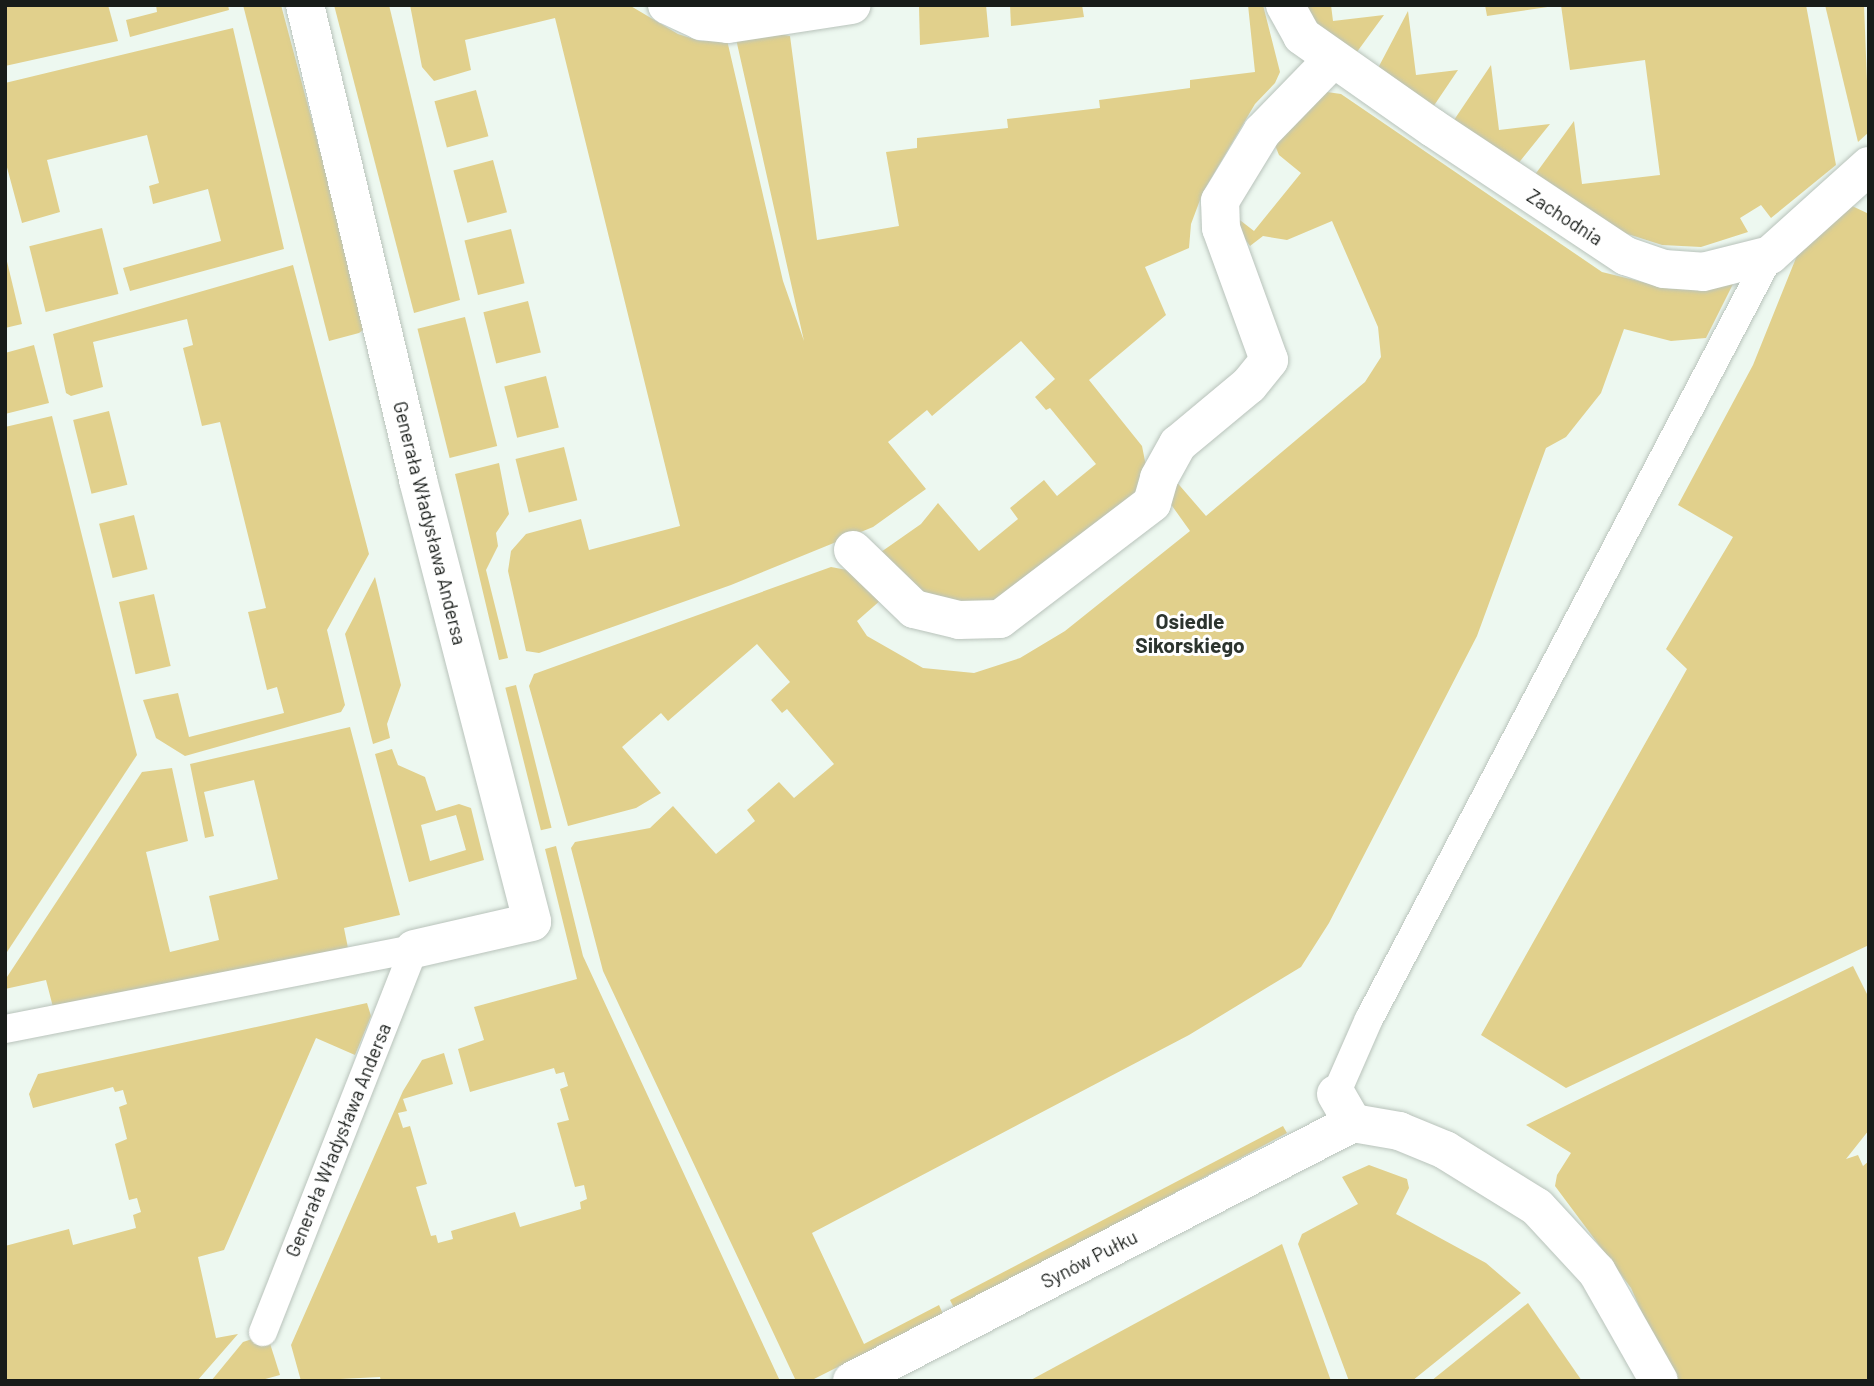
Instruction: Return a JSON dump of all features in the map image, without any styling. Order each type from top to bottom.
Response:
[{"type":"street","name":"Generała Władysława Andersa","points":[[305,5],[418,480],[532,922],[414,949]]},
{"type":"street","points":[[667,5],[701,21],[728,24],[852,5]]},
{"type":"street","name":"Zachodnia","points":[[1285,5],[1302,36],[1333,59],[1626,256],[1664,269],[1703,272],[1770,255],[1869,166]]},
{"type":"street","points":[[853,550],[914,609],[959,620],[1000,619],[1153,503],[1159,478],[1178,444],[1249,386],[1269,360],[1221,228],[1220,201],[1262,132],[1333,59]]},
{"type":"street","points":[[1338,1118],[1399,1131],[1445,1150],[1537,1208],[1597,1272],[1659,1381]]},
{"type":"street","name":"Synów Pułku","points":[[852,1381],[1338,1118]]},
{"type":"lane","points":[[1338,1118],[1376,1007],[1770,255]]},
{"type":"lane","name":"Generała Władysława Andersa","points":[[5,1029],[414,949]]},
{"type":"lane","name":"Generała Władysława Andersa","points":[[263,1332],[414,949]]},
{"type":"shaded area","points":[[5,5],[108,5],[118,41],[5,66]]},
{"type":"shaded area","points":[[156,5],[228,5],[229,10],[130,37],[126,20],[157,12]]},
{"type":"shaded area","points":[[243,5],[281,5],[334,203],[363,330],[359,333],[329,341]]},
{"type":"shaded area","points":[[334,5],[389,5],[460,300],[414,313]]},
{"type":"shaded area","points":[[410,5],[629,5],[678,34],[700,41],[727,40],[783,281],[804,341],[736,39],[768,32],[790,36],[817,240],[899,226],[886,152],[917,148],[917,138],[1008,128],[1007,119],[1100,108],[1099,100],[1190,88],[1190,80],[1255,72],[1248,5],[1263,5],[1280,72],[1275,83],[1255,104],[1203,192],[1191,224],[1189,248],[1145,267],[1166,315],[1089,380],[1142,446],[1148,476],[1132,509],[1003,605],[916,597],[881,552],[921,524],[938,503],[979,551],[1018,519],[1010,508],[1044,480],[1057,496],[1096,464],[1050,408],[1046,410],[1035,397],[1055,379],[1021,341],[932,416],[927,410],[888,442],[926,489],[873,527],[731,585],[539,653],[526,651],[508,571],[511,551],[526,534],[581,519],[589,550],[680,526],[555,18],[465,40],[471,70],[434,81],[422,67]]},
{"type":"shaded area","points":[[986,5],[989,37],[920,45],[919,7]]},
{"type":"shaded area","points":[[1010,5],[1082,5],[1084,17],[1011,26]]},
{"type":"shaded area","points":[[1304,5],[1331,5],[1333,21],[1384,15],[1354,56],[1319,33]]},
{"type":"shaded area","points":[[1485,5],[1561,5],[1487,16]]},
{"type":"shaded area","points":[[1561,5],[1806,5],[1836,165],[1771,218],[1761,205],[1740,218],[1748,232],[1701,247],[1662,245],[1609,228],[1534,176],[1574,121],[1582,184],[1660,175],[1645,60],[1570,70]]},
{"type":"shaded area","points":[[1825,5],[1864,5],[1869,132],[1858,142]]},
{"type":"shaded area","points":[[1408,11],[1416,75],[1458,70],[1433,107],[1377,70]]},
{"type":"shaded area","points":[[233,28],[284,249],[130,291],[123,268],[221,241],[208,189],[153,204],[149,186],[159,183],[147,135],[47,160],[60,212],[22,223],[5,160],[5,83]]},
{"type":"shaded area","points":[[1491,65],[1499,130],[1550,124],[1517,165],[1454,120]]},
{"type":"shaded area","points":[[476,90],[488,136],[447,147],[434,101]]},
{"type":"shaded area","points":[[1327,92],[1341,94],[1602,272],[1671,289],[1734,282],[1706,338],[1671,341],[1624,329],[1601,393],[1566,437],[1546,448],[1477,636],[1329,923],[1301,967],[1189,1035],[812,1233],[864,1344],[939,1305],[943,1314],[810,1381],[796,1381],[603,971],[571,848],[575,842],[650,828],[673,806],[716,854],[755,821],[747,810],[779,782],[794,798],[834,764],[787,709],[782,713],[771,700],[790,682],[757,644],[668,721],[661,713],[622,747],[661,793],[636,808],[568,826],[529,686],[534,674],[831,567],[858,572],[882,599],[857,621],[867,636],[923,668],[974,673],[1020,658],[1065,631],[1190,531],[1170,503],[1174,479],[1206,516],[1365,382],[1381,357],[1378,327],[1332,221],[1287,240],[1263,236],[1250,246],[1231,219],[1232,214],[1254,231],[1301,173],[1279,155],[1274,143]]},
{"type":"shaded area","points":[[493,160],[507,212],[467,223],[453,171]]},
{"type":"shaded area","points":[[1850,205],[1869,214],[1869,945],[1566,1088],[1481,1035],[1687,669],[1666,649],[1733,537],[1678,505],[1753,365],[1798,253]]},
{"type":"shaded area","points":[[102,228],[118,294],[46,312],[29,246]]},
{"type":"shaded area","points":[[511,229],[525,283],[478,295],[464,241]]},
{"type":"shaded area","points":[[5,253],[22,324],[5,328]]},
{"type":"shaded area","points":[[293,265],[369,554],[327,630],[345,705],[341,712],[185,756],[156,738],[143,700],[178,693],[189,737],[284,713],[277,687],[267,690],[248,612],[266,608],[220,422],[202,426],[183,348],[193,345],[187,319],[93,342],[103,387],[71,396],[66,393],[53,334]]},
{"type":"shaded area","points":[[528,301],[541,352],[496,364],[483,312]]},
{"type":"shaded area","points":[[465,317],[497,446],[450,458],[417,329]]},
{"type":"shaded area","points":[[34,345],[49,403],[5,414],[5,353]]},
{"type":"shaded area","points":[[546,376],[559,427],[517,438],[504,386]]},
{"type":"shaded area","points":[[109,411],[127,485],[91,494],[73,420]]},
{"type":"shaded area","points":[[52,416],[137,755],[5,955],[5,427]]},
{"type":"shaded area","points":[[564,447],[577,500],[529,512],[515,459]]},
{"type":"shaded area","points":[[499,463],[509,514],[496,533],[498,546],[486,570],[508,658],[499,660],[455,474]]},
{"type":"shaded area","points":[[134,515],[148,569],[113,578],[99,524]]},
{"type":"shaded area","points":[[375,577],[401,685],[387,724],[390,738],[373,744],[345,634]]},
{"type":"shaded area","points":[[154,594],[171,666],[136,674],[119,602]]},
{"type":"shaded area","points":[[516,685],[552,828],[541,830],[505,688]]},
{"type":"shaded area","points":[[350,727],[400,915],[344,928],[348,948],[54,1011],[46,980],[5,989],[5,980],[142,772],[172,768],[188,841],[146,852],[170,952],[219,940],[209,896],[278,879],[254,780],[204,792],[214,836],[205,838],[190,764]]},
{"type":"shaded area","points":[[392,749],[398,765],[425,777],[436,811],[459,804],[471,808],[484,860],[409,882],[375,754]],"holes":[[[456,815],[466,850],[430,861],[421,825]]]},
{"type":"shaded area","points":[[556,846],[583,956],[780,1381],[381,1381],[380,1377],[301,1381],[291,1345],[403,1091],[422,1060],[444,1053],[453,1084],[403,1099],[407,1111],[398,1113],[403,1128],[410,1126],[427,1184],[416,1187],[431,1236],[436,1235],[438,1243],[453,1239],[451,1231],[515,1212],[520,1227],[581,1209],[580,1202],[587,1199],[584,1185],[575,1187],[557,1123],[569,1120],[560,1089],[568,1086],[564,1072],[556,1074],[554,1068],[470,1092],[458,1049],[484,1040],[474,1007],[577,979],[545,849]]},
{"type":"shaded area","points":[[1853,966],[1869,998],[1869,1130],[1846,1159],[1858,1155],[1863,1166],[1869,1161],[1869,1381],[1672,1381],[1631,1288],[1555,1186],[1557,1175],[1571,1153],[1526,1125]]},
{"type":"shaded area","points":[[367,1003],[371,1016],[355,1055],[316,1038],[224,1250],[198,1257],[216,1338],[238,1334],[197,1381],[5,1381],[5,1246],[69,1229],[73,1245],[136,1228],[133,1215],[141,1212],[137,1198],[129,1200],[115,1144],[127,1139],[119,1107],[127,1104],[123,1090],[115,1092],[113,1087],[33,1108],[29,1094],[38,1074]]},
{"type":"shaded area","points":[[1283,1126],[1287,1133],[954,1308],[950,1300]]},
{"type":"shaded area","points":[[1369,1165],[1407,1179],[1409,1188],[1396,1214],[1486,1263],[1521,1293],[1412,1381],[1349,1381],[1298,1244],[1302,1234],[1358,1204],[1342,1177]]},
{"type":"shaded area","points":[[1282,1244],[1331,1381],[1029,1381]]},
{"type":"shaded area","points":[[1528,1303],[1582,1381],[1431,1381]]},
{"type":"shaded area","points":[[267,1334],[280,1375],[258,1381],[211,1381],[243,1342]]},
{"type":"district","name":"Osiedle Sikorskiego","points":[[1190,633]]}]
